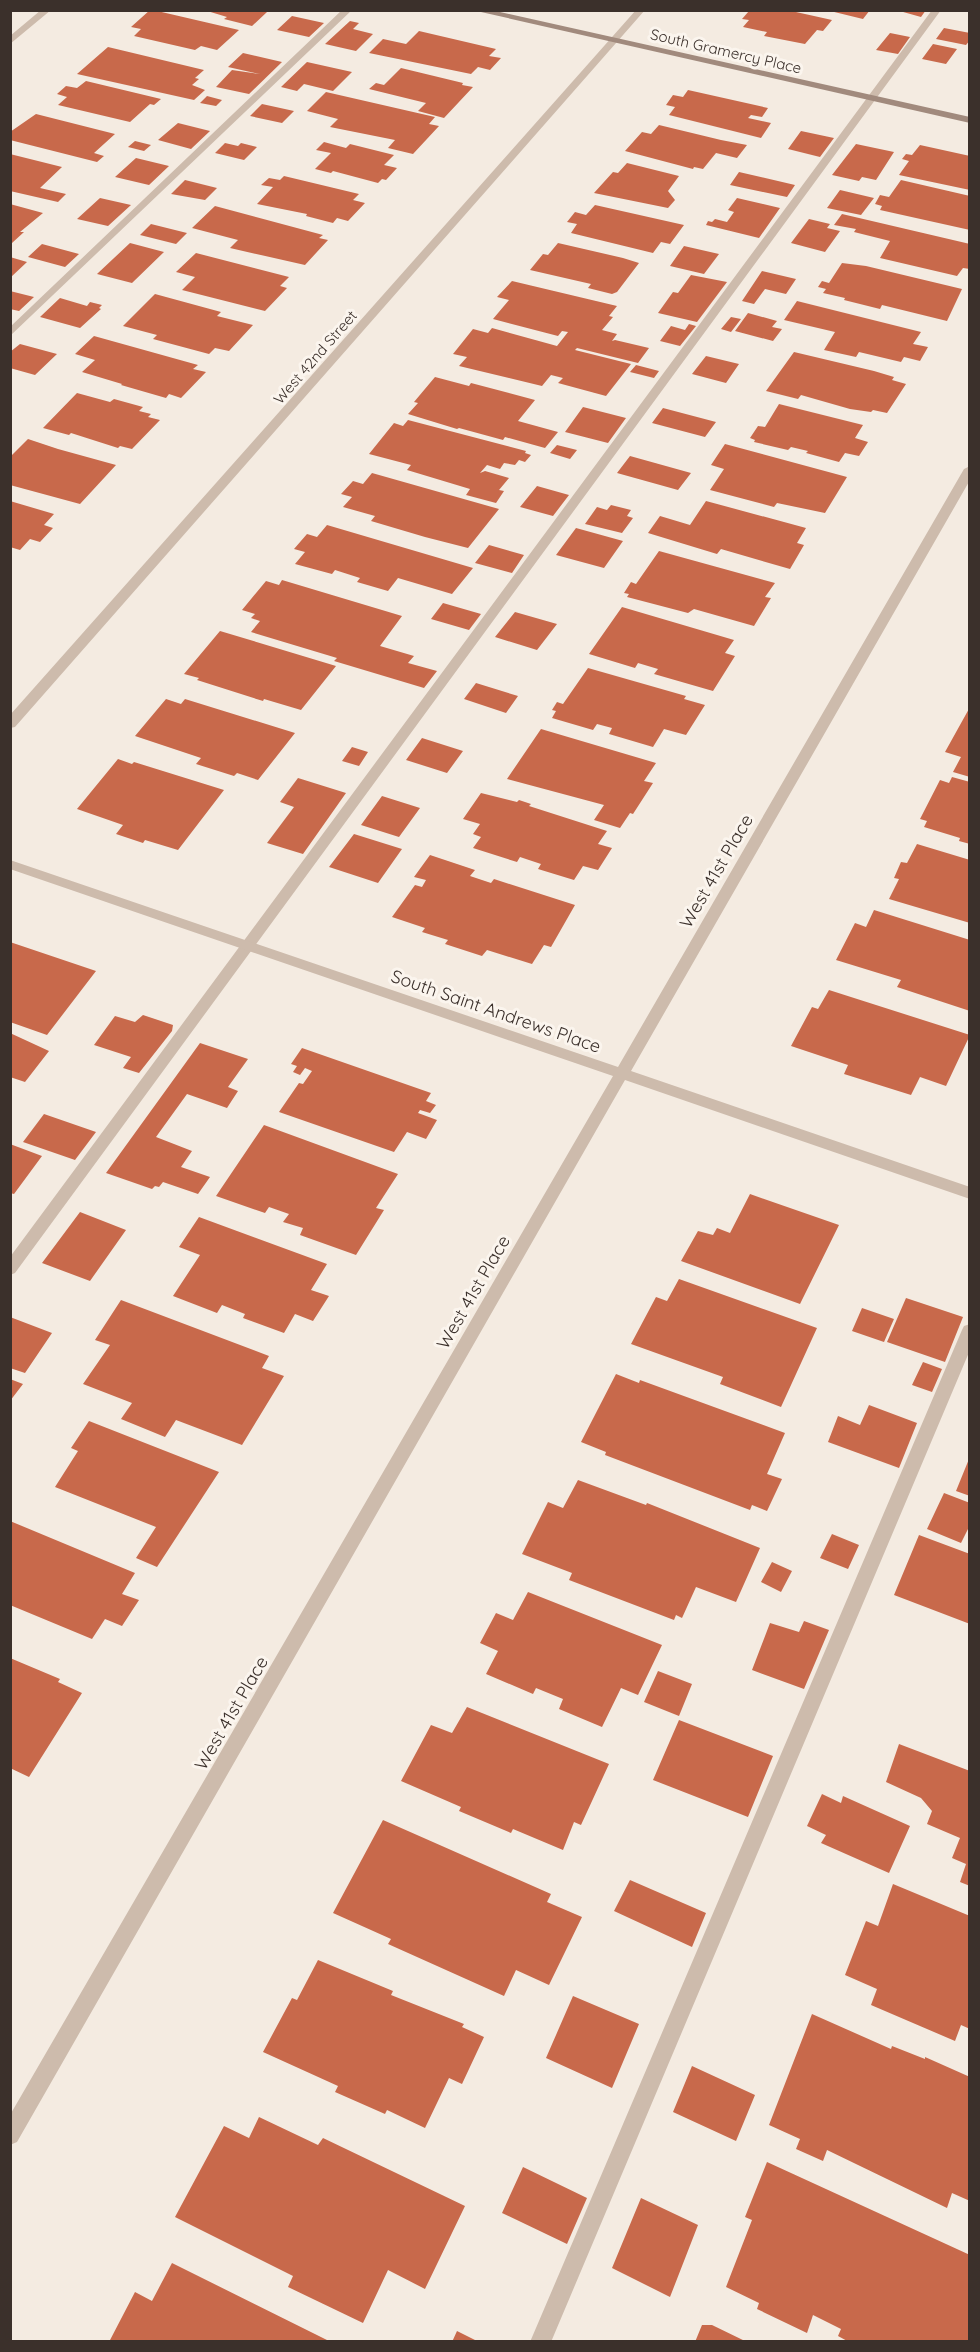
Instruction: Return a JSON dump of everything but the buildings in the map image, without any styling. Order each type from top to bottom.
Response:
[{"type":"street","points":[[10,41],[47,10]]},
{"type":"street","points":[[10,333],[348,10]]},
{"type":"street","name":"South Gramercy Place","points":[[476,10],[969,120]]},
{"type":"street","name":"West 42nd Street","points":[[10,724],[641,10]]},
{"type":"street","points":[[10,1269],[250,947],[937,10]]},
{"type":"street","name":"West 41st Place","points":[[10,2135],[969,469]]},
{"type":"street","name":"South Saint Andrews Place","points":[[10,864],[969,1193]]},
{"type":"street","points":[[540,2342],[969,1330]]}]
